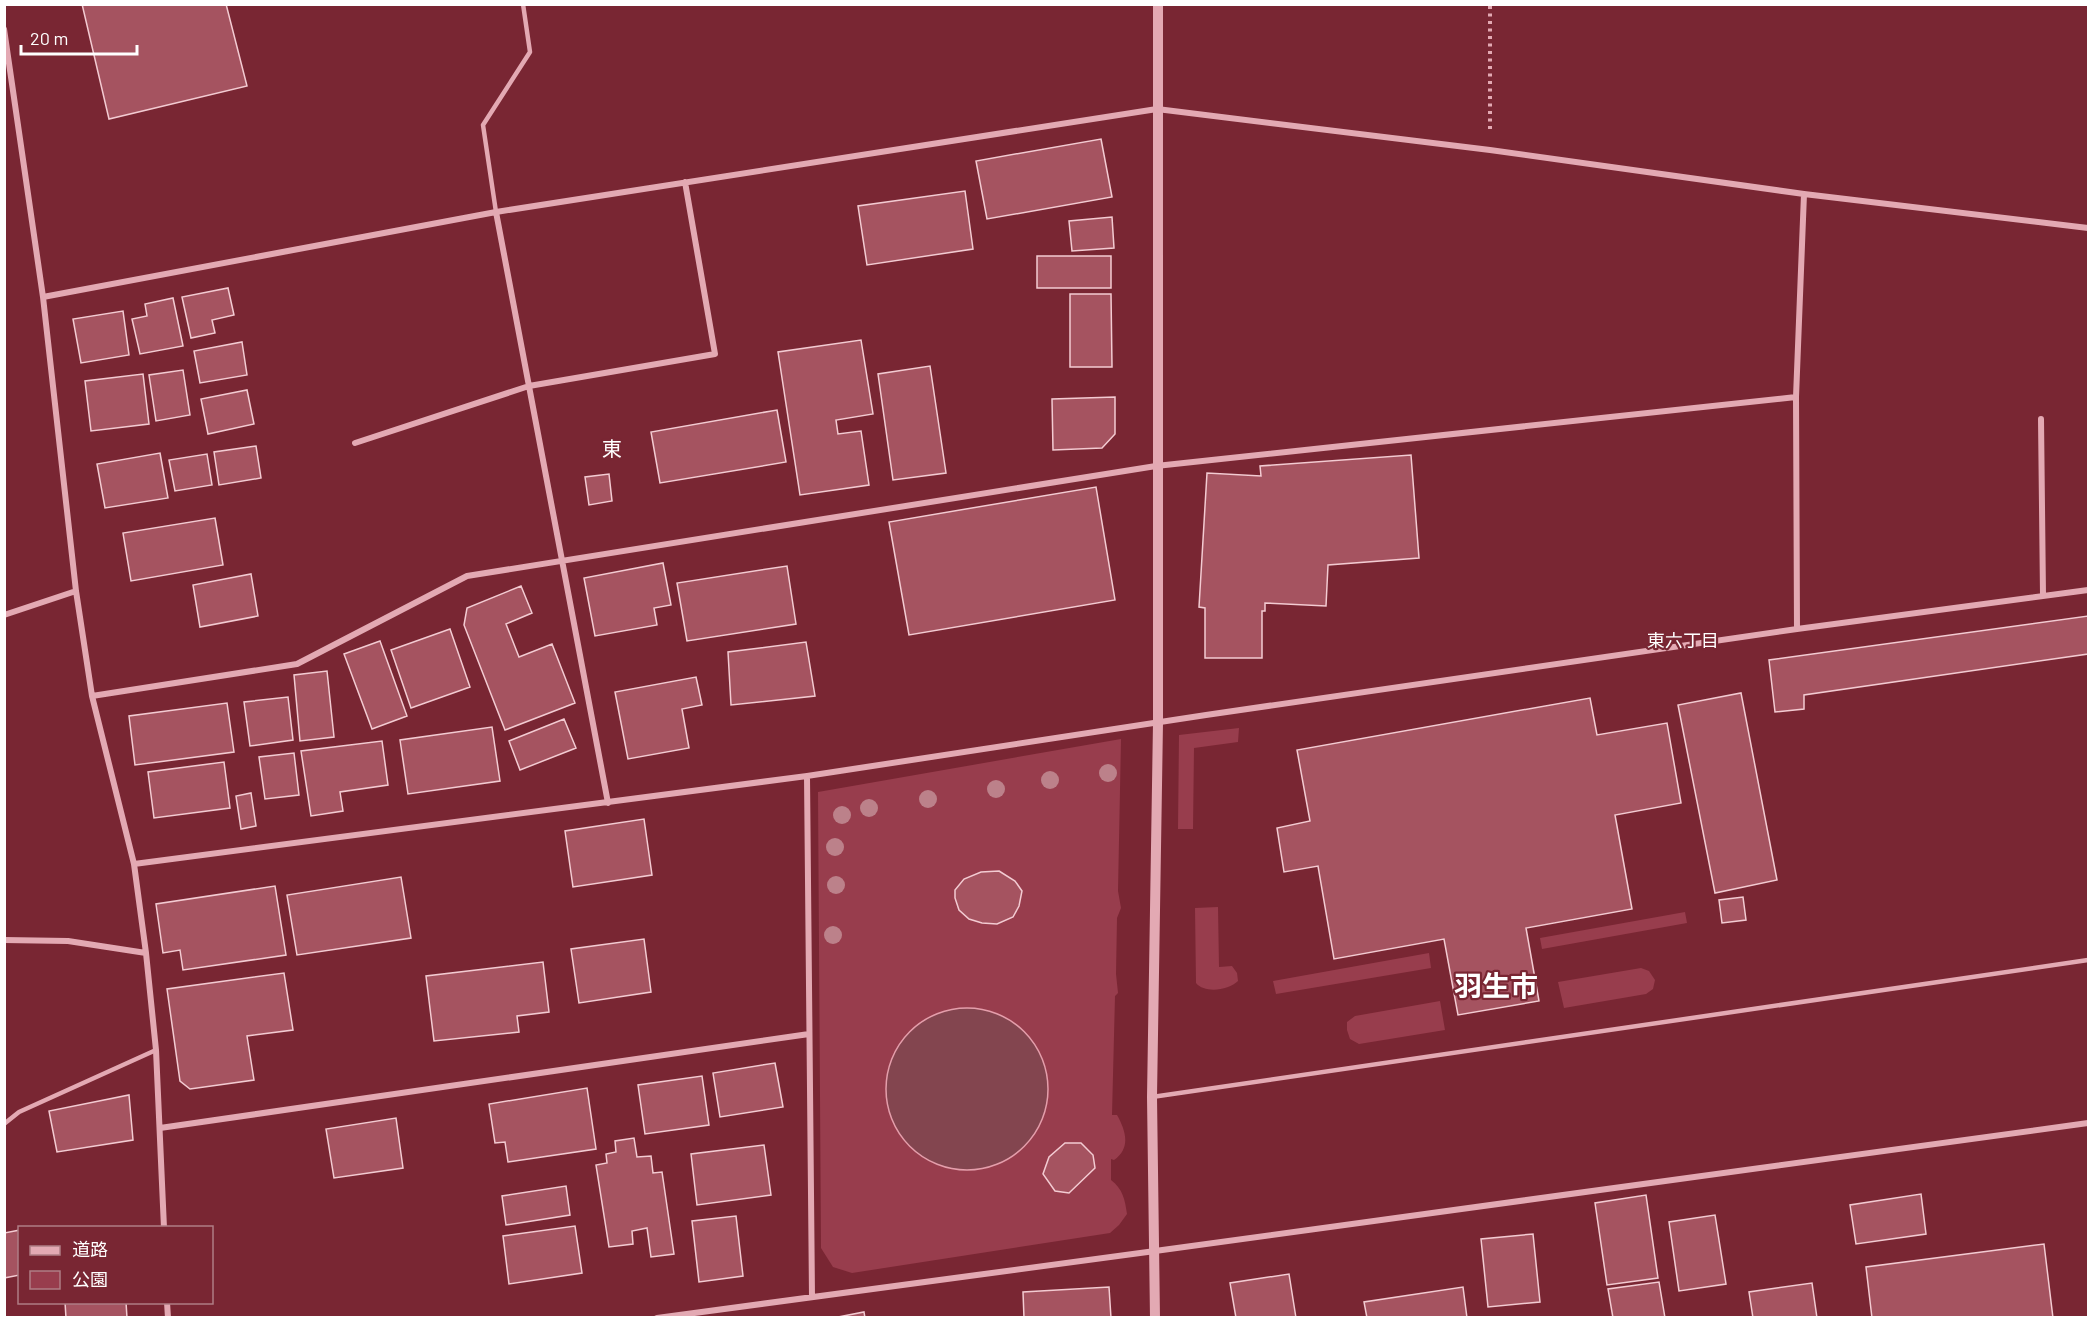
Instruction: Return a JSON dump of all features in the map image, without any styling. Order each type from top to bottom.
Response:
[{"type":"street","points":[[1155,1317],[1152,1097],[1158,723],[1156,466],[1158,4]]},
{"type":"street","points":[[4,29],[43,297],[76,591],[92,696],[134,864],[146,953],[156,1050],[164,1226]]},
{"type":"street","points":[[43,297],[496,212],[1157,109],[1490,150],[1804,194],[2088,228]]},
{"type":"street","points":[[355,442],[529,386],[715,354],[685,182]]},
{"type":"street","points":[[1797,629],[1796,396],[1804,194]]},
{"type":"street","points":[[496,212],[608,803]]},
{"type":"street","points":[[92,696],[297,664],[467,576],[1156,466],[1796,396]]},
{"type":"street","points":[[2041,419],[2043,595]]},
{"type":"street","points":[[134,864],[807,776],[1797,629],[2088,590]]},
{"type":"street","points":[[4,615],[76,591]]},
{"type":"street","points":[[807,776],[812,1297]]},
{"type":"street","points":[[4,940],[68,941],[146,953]]},
{"type":"street","points":[[160,1128],[809,1034]]},
{"type":"street","points":[[657,1317],[2088,1123]]},
{"type":"lane","points":[[496,212],[483,125],[530,52],[523,4]]},
{"type":"lane","points":[[1152,1097],[2088,960]]},
{"type":"lane","points":[[4,1124],[19,1112],[156,1050]]},
{"type":"path","points":[[1490,4],[1490,150]]},
{"type":"green space","points":[[1239,728],[1238,742],[1194,748],[1193,829],[1178,829],[1179,735]]},
{"type":"green space","points":[[1121,739],[1118,891],[1121,908],[1117,918],[1118,993],[1115,996],[1112,1115],[1117,1115],[1123,1127],[1125,1145],[1114,1160],[1111,1159],[1111,1180],[1123,1195],[1127,1214],[1110,1233],[852,1273],[833,1267],[821,1248],[818,792]]},
{"type":"green space","points":[[1218,907],[1219,967],[1232,966],[1237,973],[1238,981],[1229,987],[1211,990],[1196,983],[1195,908]]},
{"type":"green space","points":[[1685,912],[1687,923],[1542,949],[1540,938]]},
{"type":"green space","points":[[1429,953],[1431,968],[1276,994],[1273,981]]},
{"type":"green space","points":[[1641,968],[1649,971],[1655,980],[1653,989],[1646,994],[1564,1008],[1558,982]]},
{"type":"green space","points":[[1440,1001],[1445,1030],[1359,1044],[1350,1039],[1347,1022],[1355,1016]]},
{"type":"shaded area","points":[[967,1008],[998,1015],[1012,1022],[1024,1032],[1034,1044],[1041,1058],[1048,1089],[1041,1120],[1034,1134],[1024,1146],[1012,1156],[998,1163],[967,1170],[936,1163],[922,1156],[910,1146],[900,1134],[893,1120],[886,1089],[893,1058],[900,1044],[910,1032],[922,1022],[936,1015]]},
{"type":"building","points":[[82,4],[226,4],[247,86],[109,119]]},
{"type":"building","points":[[1101,139],[1112,197],[987,219],[976,161]]},
{"type":"building","points":[[965,191],[973,249],[867,265],[858,206]]},
{"type":"building","points":[[1112,217],[1114,248],[1072,251],[1069,221]]},
{"type":"building","points":[[1037,256],[1111,256],[1111,288],[1037,288]]},
{"type":"building","points":[[228,288],[234,315],[212,320],[215,333],[191,338],[182,297]]},
{"type":"building","points":[[1070,294],[1111,294],[1112,367],[1070,367]]},
{"type":"building","points":[[173,298],[183,346],[140,354],[132,319],[147,316],[145,304]]},
{"type":"building","points":[[123,311],[129,355],[81,363],[73,319]]},
{"type":"building","points":[[861,340],[873,414],[836,420],[838,434],[861,431],[869,485],[800,495],[778,352]]},
{"type":"building","points":[[242,342],[247,375],[200,383],[194,351]]},
{"type":"building","points":[[930,366],[946,473],[893,480],[878,374]]},
{"type":"building","points":[[183,370],[190,415],[156,421],[149,375]]},
{"type":"building","points":[[143,374],[149,424],[91,431],[85,381]]},
{"type":"building","points":[[247,390],[254,424],[208,434],[201,399]]},
{"type":"building","points":[[1115,397],[1115,434],[1102,448],[1053,450],[1052,399]]},
{"type":"building","points":[[777,410],[786,462],[660,483],[651,432]]},
{"type":"building","points":[[256,446],[261,478],[219,485],[214,452]]},
{"type":"building","points":[[160,453],[168,498],[105,508],[97,464]]},
{"type":"building","points":[[207,454],[212,485],[175,491],[169,460]]},
{"type":"building","points":[[1411,455],[1419,558],[1328,565],[1326,606],[1265,603],[1265,611],[1262,611],[1262,658],[1205,658],[1205,608],[1199,607],[1207,473],[1261,476],[1260,466]]},
{"type":"building","points":[[609,474],[612,501],[589,505],[585,477]]},
{"type":"building","points":[[1096,487],[1115,600],[909,635],[889,522]]},
{"type":"building","points":[[215,518],[223,565],[131,581],[123,533]]},
{"type":"building","points":[[663,563],[671,605],[654,608],[657,625],[595,636],[584,578]]},
{"type":"building","points":[[787,566],[796,624],[687,641],[677,583]]},
{"type":"building","points":[[251,574],[258,616],[200,627],[193,585]]},
{"type":"building","points":[[521,586],[532,613],[506,624],[519,657],[552,644],[575,703],[505,730],[464,625],[467,608]]},
{"type":"building","points":[[2088,616],[2088,654],[1804,695],[1804,709],[1775,712],[1769,660]]},
{"type":"building","points":[[450,629],[470,687],[411,708],[391,650]]},
{"type":"building","points":[[380,641],[407,716],[372,729],[344,654]]},
{"type":"building","points":[[806,642],[815,696],[731,705],[728,652]]},
{"type":"building","points":[[327,671],[334,737],[300,741],[294,675]]},
{"type":"building","points":[[696,677],[702,705],[682,709],[689,748],[628,759],[615,692]]},
{"type":"building","points":[[1741,693],[1777,880],[1715,893],[1678,705]]},
{"type":"building","points":[[288,697],[293,740],[250,746],[244,702]]},
{"type":"building","points":[[1590,698],[1597,735],[1667,723],[1681,803],[1615,815],[1632,909],[1526,928],[1539,1001],[1458,1015],[1444,939],[1334,959],[1318,866],[1284,872],[1277,828],[1310,821],[1297,750]]},
{"type":"building","points":[[227,703],[234,752],[135,765],[129,716]]},
{"type":"building","points":[[564,719],[576,748],[520,770],[509,741]]},
{"type":"building","points":[[492,727],[500,781],[408,794],[400,740]]},
{"type":"building","points":[[382,741],[388,785],[340,792],[343,811],[311,816],[301,751]]},
{"type":"building","points":[[294,753],[299,795],[265,799],[259,757]]},
{"type":"building","points":[[224,762],[230,808],[154,818],[148,772]]},
{"type":"building","points":[[251,793],[256,826],[241,829],[236,796]]},
{"type":"building","points":[[644,819],[652,875],[573,887],[565,831]]},
{"type":"building","points":[[999,871],[1015,881],[1022,891],[1019,906],[1013,917],[997,924],[969,919],[959,910],[955,890],[964,879],[981,872]]},
{"type":"building","points":[[401,877],[411,938],[297,955],[287,895]]},
{"type":"building","points":[[275,886],[286,955],[183,970],[180,950],[163,953],[156,904]]},
{"type":"building","points":[[1743,897],[1746,920],[1722,923],[1719,900]]},
{"type":"building","points":[[644,939],[651,992],[579,1003],[571,949]]},
{"type":"building","points":[[543,962],[549,1012],[517,1016],[519,1032],[434,1041],[426,976]]},
{"type":"building","points":[[284,973],[293,1030],[247,1036],[254,1080],[190,1089],[180,1081],[167,989]]},
{"type":"building","points":[[775,1063],[783,1107],[720,1117],[713,1073]]},
{"type":"building","points":[[702,1076],[709,1125],[645,1134],[638,1085]]},
{"type":"building","points":[[587,1088],[596,1149],[508,1162],[505,1142],[495,1143],[489,1104]]},
{"type":"building","points":[[129,1095],[133,1140],[57,1152],[49,1111]]},
{"type":"building","points":[[396,1118],[403,1168],[334,1178],[326,1129]]},
{"type":"building","points":[[634,1138],[637,1157],[651,1156],[653,1173],[662,1172],[674,1254],[651,1257],[647,1228],[632,1231],[633,1244],[609,1247],[596,1165],[607,1163],[606,1154],[616,1152],[615,1141]]},
{"type":"building","points":[[1065,1143],[1081,1143],[1093,1155],[1095,1168],[1069,1193],[1055,1191],[1043,1174],[1049,1157]]},
{"type":"building","points":[[764,1145],[771,1195],[697,1205],[691,1154]]},
{"type":"building","points":[[566,1186],[570,1215],[506,1225],[502,1196]]},
{"type":"building","points":[[1921,1194],[1926,1234],[1856,1244],[1850,1205]]},
{"type":"building","points":[[1646,1195],[1658,1278],[1607,1285],[1595,1203]]},
{"type":"building","points":[[1715,1215],[1726,1284],[1679,1291],[1669,1222]]},
{"type":"building","points":[[736,1216],[743,1276],[699,1282],[692,1221]]},
{"type":"building","points":[[575,1226],[582,1273],[509,1284],[503,1236]]},
{"type":"building","points":[[18,1230],[18,1275],[4,1278],[4,1233]]},
{"type":"building","points":[[1533,1234],[1540,1302],[1488,1307],[1481,1239]]},
{"type":"building","points":[[2044,1244],[2053,1318],[1872,1318],[1866,1267]]},
{"type":"building","points":[[1289,1274],[1296,1318],[1236,1318],[1230,1283]]},
{"type":"building","points":[[1659,1282],[1665,1318],[1613,1318],[1608,1289]]},
{"type":"building","points":[[1812,1283],[1817,1318],[1753,1318],[1749,1292]]},
{"type":"building","points":[[1109,1287],[1111,1318],[1024,1318],[1023,1292]]},
{"type":"building","points":[[1463,1287],[1467,1318],[1367,1318],[1364,1302]]},
{"type":"building","points":[[65,1304],[126,1304],[127,1318],[66,1318]]},
{"type":"building","points":[[864,1312],[865,1318],[833,1318]]},
{"type":"district","name":"東","points":[[612,448]]},
{"type":"district","name":"東六丁目","points":[[1683,640]]},
{"type":"district","name":"羽生市","points":[[1496,985]]}]
